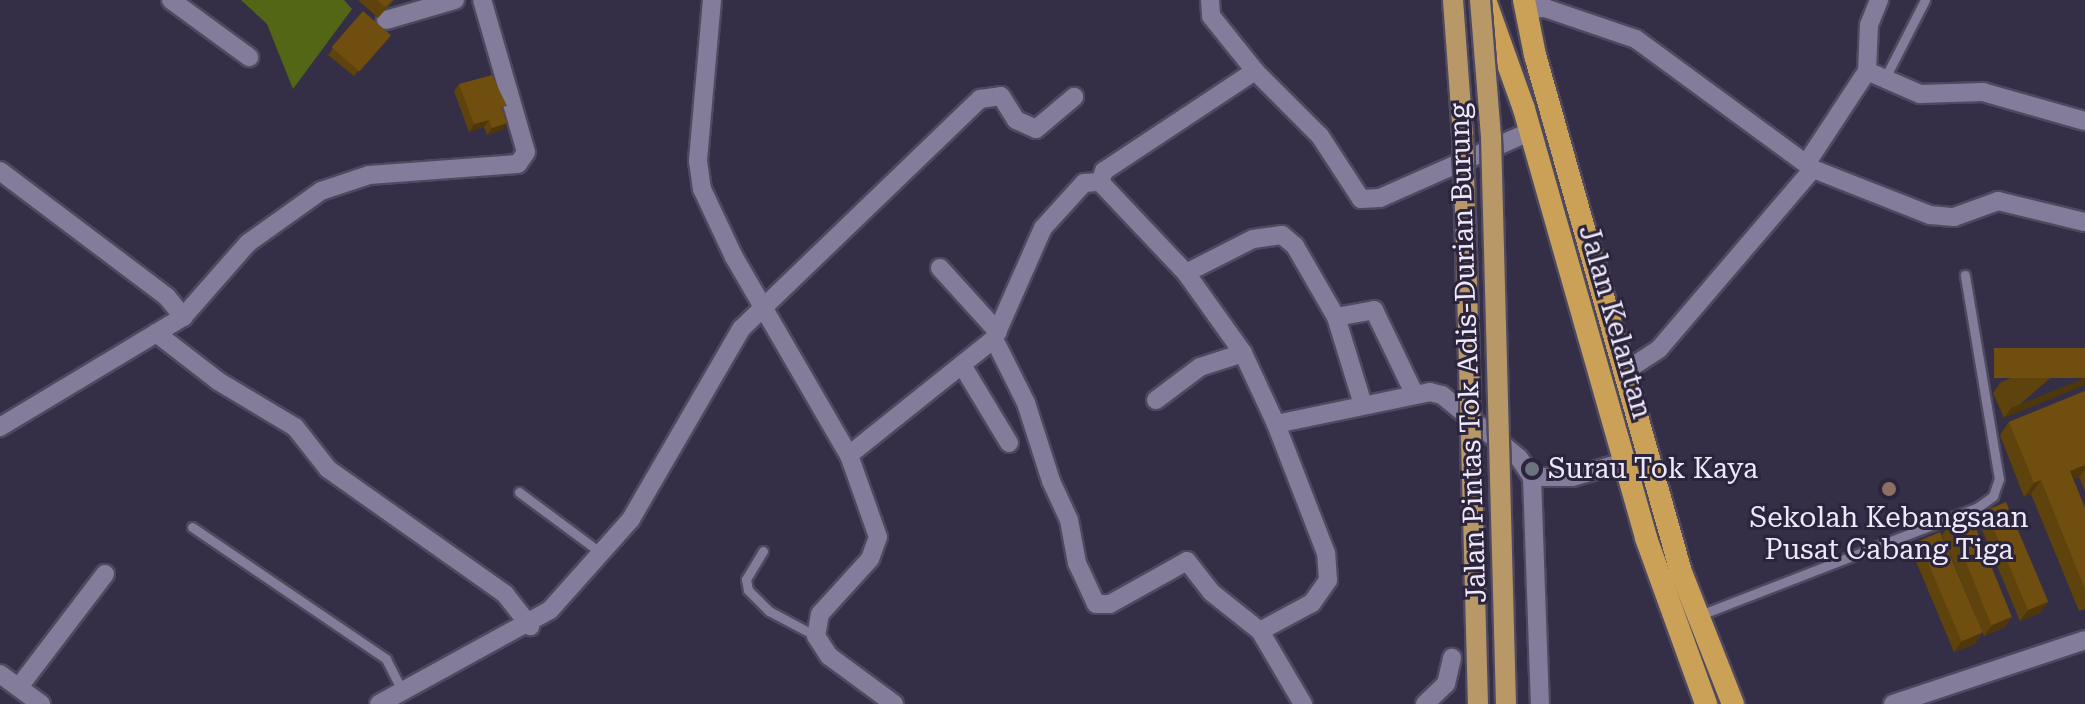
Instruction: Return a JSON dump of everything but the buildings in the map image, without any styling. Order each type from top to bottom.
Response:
[{"type":"highway","name":"Jalan Kelantan","points":[[1482,0],[1531,131],[1624,462],[1670,612],[1706,704]]},
{"type":"highway","name":"Jalan Kelantan","points":[[1525,4],[1624,372],[1697,617],[1733,704]]},
{"type":"main road","name":"Jalan Pintas Tok Adis-Durian Burung","points":[[1453,0],[1463,136],[1478,704]]},
{"type":"main road","name":"Jalan Pintas Tok Adis-Durian Burung","points":[[1482,0],[1491,136],[1506,704]]},
{"type":"street","points":[[171,0],[249,57]]},
{"type":"street","points":[[386,20],[455,0]]},
{"type":"street","points":[[3,418],[183,317],[248,243],[321,191],[369,175],[518,164],[526,152],[482,0]]},
{"type":"street","points":[[712,0],[698,161],[702,189],[763,307],[849,455],[878,537],[870,559],[820,614],[816,636],[829,656],[894,704]]},
{"type":"street","points":[[1210,0],[1211,16],[1255,71],[1320,136],[1361,199],[1380,198],[1531,131]]},
{"type":"street","points":[[1624,372],[1659,349],[1810,167],[1867,71],[1868,33],[1879,0]]},
{"type":"street","points":[[1525,4],[1636,39],[1810,167],[1942,219],[1998,201],[2085,222]]},
{"type":"street","points":[[1100,182],[1104,171],[1255,71]]},
{"type":"street","points":[[1867,71],[1920,94],[1983,92],[2085,121]]},
{"type":"street","points":[[379,704],[530,626],[631,519],[741,329],[980,99],[1001,96],[1016,120],[1036,129],[1074,97]]},
{"type":"street","points":[[0,171],[167,297],[183,317]]},
{"type":"street","points":[[849,455],[996,335],[1043,228],[1084,183],[1100,182]]},
{"type":"street","points":[[1100,182],[1186,273],[1243,353],[1276,424],[1330,566],[1322,594],[1260,631]]},
{"type":"street","points":[[1186,273],[1253,239],[1282,235],[1295,246],[1336,317],[1363,405]]},
{"type":"street","points":[[940,268],[996,335],[1026,403],[1051,481],[1069,520],[1077,563],[1096,604],[1110,604],[1187,561],[1211,592],[1260,631],[1303,704]]},
{"type":"street","points":[[1336,317],[1374,310],[1414,393]]},
{"type":"street","points":[[156,333],[218,381],[295,427],[328,469],[505,594],[530,626]]},
{"type":"street","points":[[1156,400],[1200,367],[1243,353]]},
{"type":"street","points":[[962,365],[1009,443]]},
{"type":"street","points":[[1276,424],[1414,393],[1442,395],[1519,458],[1532,477],[1540,704]]},
{"type":"street","points":[[1532,477],[1572,477],[1624,462]]},
{"type":"street","points":[[19,687],[105,574]]},
{"type":"street","points":[[1893,704],[2085,640]]},
{"type":"street","points":[[1425,704],[1446,684],[1452,658]]},
{"type":"street","points":[[0,674],[41,704]]},
{"type":"lane","points":[[1884,80],[1925,0]]},
{"type":"lane","points":[[1697,617],[1978,507],[1993,496],[1999,479],[1965,275]]},
{"type":"lane","points":[[519,492],[601,553]]},
{"type":"lane","points":[[192,527],[386,659],[403,692]]},
{"type":"lane","points":[[763,551],[746,579],[748,590],[769,611],[816,636]]},
{"type":"green space","points":[[241,0],[344,0],[352,9],[293,89],[267,24]]},
{"type":"place","name":"Surau Tok Kaya","points":[[1532,469]]},
{"type":"place","name":"Sekolah Kebangsaan Pusat Cabang Tiga","points":[[1889,489]]}]
